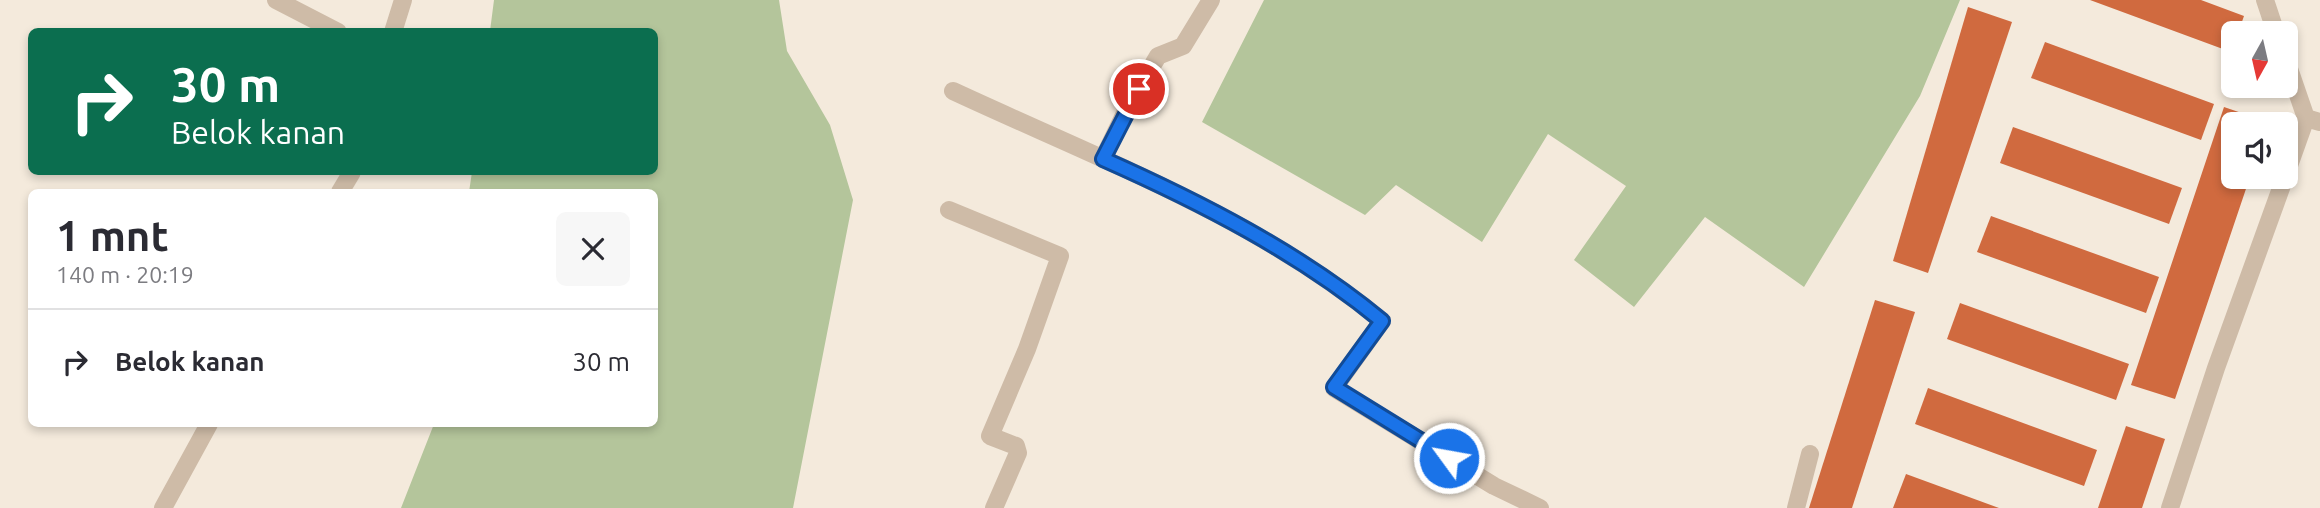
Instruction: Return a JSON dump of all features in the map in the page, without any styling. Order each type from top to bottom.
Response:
[{"type":"street","points":[[276,0],[330,28]]},
{"type":"street","points":[[394,28],[403,0]]},
{"type":"street","points":[[1103,159],[1129,105],[1158,56],[1183,46],[1211,0]]},
{"type":"street","points":[[2265,0],[2272,21]]},
{"type":"street","points":[[2298,87],[2313,120],[2298,149]]},
{"type":"street","points":[[953,91],[1184,196],[1283,252],[1363,304],[1382,321],[1334,387],[1494,486],[1540,508]]},
{"type":"street","points":[[2171,508],[2216,368],[2280,189]]},
{"type":"street","points":[[949,210],[1060,256],[1027,349],[990,436],[1016,446],[1018,453],[994,508]]},
{"type":"street","points":[[163,508],[207,427]]},
{"type":"street","points":[[1796,508],[1810,454]]},
{"type":"green space","points":[[494,0],[779,0],[787,51],[830,125],[853,200],[793,508],[401,508],[433,427],[658,427],[658,189],[469,189],[472,175],[658,175],[658,28],[490,28]]},
{"type":"green space","points":[[1264,0],[1960,0],[1920,96],[1804,287],[1705,217],[1634,307],[1574,260],[1626,186],[1548,134],[1482,242],[1396,185],[1365,215],[1202,122]]},
{"type":"building","points":[[2090,0],[2201,0],[2244,16],[2242,21],[2221,21],[2221,48]]},
{"type":"building","points":[[1968,7],[2012,22],[1928,273],[1893,261]]},
{"type":"building","points":[[2045,42],[2214,104],[2201,140],[2031,78]]},
{"type":"building","points":[[2224,107],[2239,112],[2222,112]]},
{"type":"building","points":[[2221,116],[2221,189],[2246,189],[2175,399],[2131,385]]},
{"type":"building","points":[[2013,127],[2182,188],[2169,224],[2000,163]]},
{"type":"building","points":[[1991,216],[2159,277],[2146,313],[1977,252]]},
{"type":"building","points":[[1875,300],[1915,312],[1852,508],[1809,508]]},
{"type":"building","points":[[1960,303],[2129,364],[2116,400],[1947,339]]},
{"type":"building","points":[[1928,388],[2097,450],[2084,486],[1915,424]]},
{"type":"building","points":[[2126,426],[2165,439],[2142,508],[2098,508]]},
{"type":"building","points":[[1906,474],[1999,508],[1893,508]]},
{"type":"route","points":[[1139,89],[1103,159],[1173,190],[1283,252],[1363,304],[1382,321],[1334,387],[1449,458]]}]
